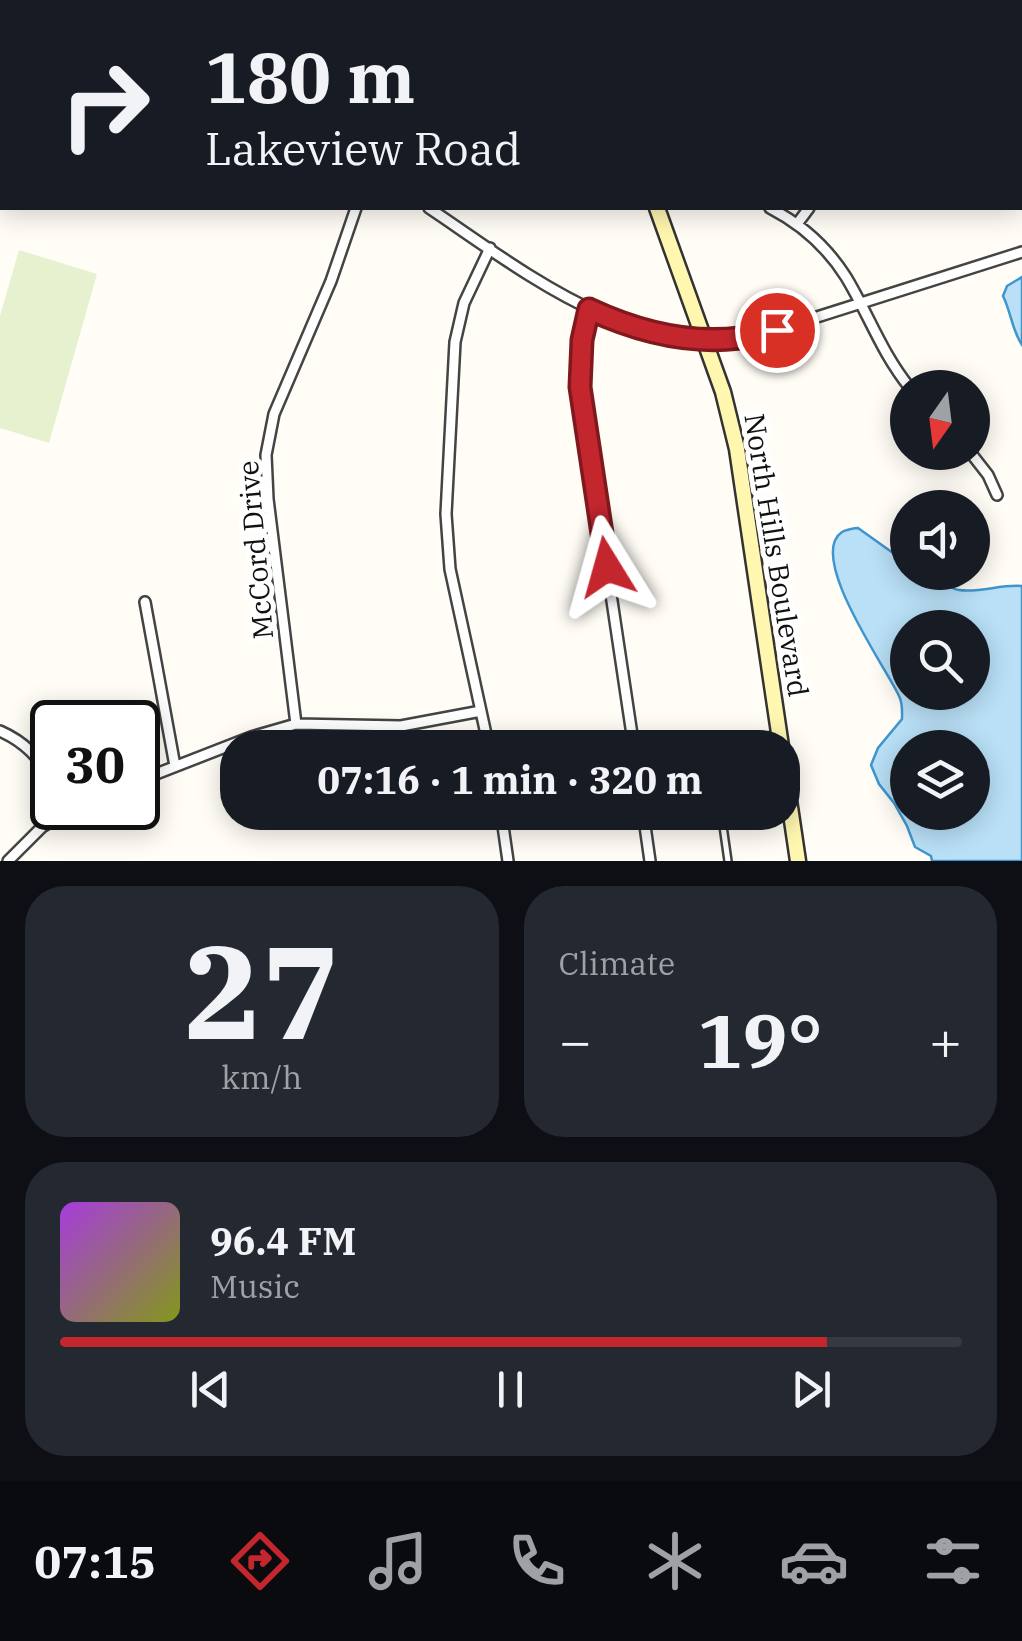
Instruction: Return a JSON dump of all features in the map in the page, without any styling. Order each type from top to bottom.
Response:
[{"type":"street","name":"McCord Drive","points":[[296,724],[268,499],[269,433],[290,372],[337,266],[355,210]]},
{"type":"street","points":[[433,210],[553,290],[589,309],[671,337],[706,341],[757,336],[1022,252]]},
{"type":"street","name":"North Hills Boulevard","points":[[658,210],[723,392],[737,449],[780,730]]},
{"type":"street","points":[[773,210],[814,238],[837,264],[897,370]]},
{"type":"street","points":[[797,224],[807,210]]},
{"type":"street","points":[[485,730],[450,570],[446,501],[455,342],[464,304],[490,248]]},
{"type":"street","points":[[589,309],[582,340],[580,387],[631,730]]},
{"type":"street","points":[[984,470],[997,495]]},
{"type":"street","points":[[145,602],[175,766]]},
{"type":"street","points":[[160,772],[296,724],[400,726],[481,711]]},
{"type":"street","points":[[0,731],[30,749]]},
{"type":"street","points":[[8,861],[39,830]]},
{"type":"street","points":[[504,830],[508,861]]},
{"type":"street","points":[[646,830],[650,861]]},
{"type":"street","name":"North Hills Boulevard","points":[[794,830],[798,861]]},
{"type":"lane","points":[[724,830],[728,861]]},
{"type":"green space","points":[[19,250],[97,274],[49,443],[0,428],[0,316]]},
{"type":"water","points":[[1022,277],[1022,345],[1003,296],[1007,286]]},
{"type":"water","points":[[858,528],[890,551],[890,590],[990,590],[1022,586],[1022,861],[932,861],[931,856],[915,847],[909,830],[990,830],[990,730],[893,730],[902,719],[902,710],[990,710],[990,610],[890,610],[890,680],[841,587],[834,564],[834,545],[842,532]]},
{"type":"water","points":[[890,734],[890,798],[871,765]]},
{"type":"route","points":[[607,567],[580,387],[582,340],[589,309],[671,337],[706,341],[742,339],[777,330]]}]
